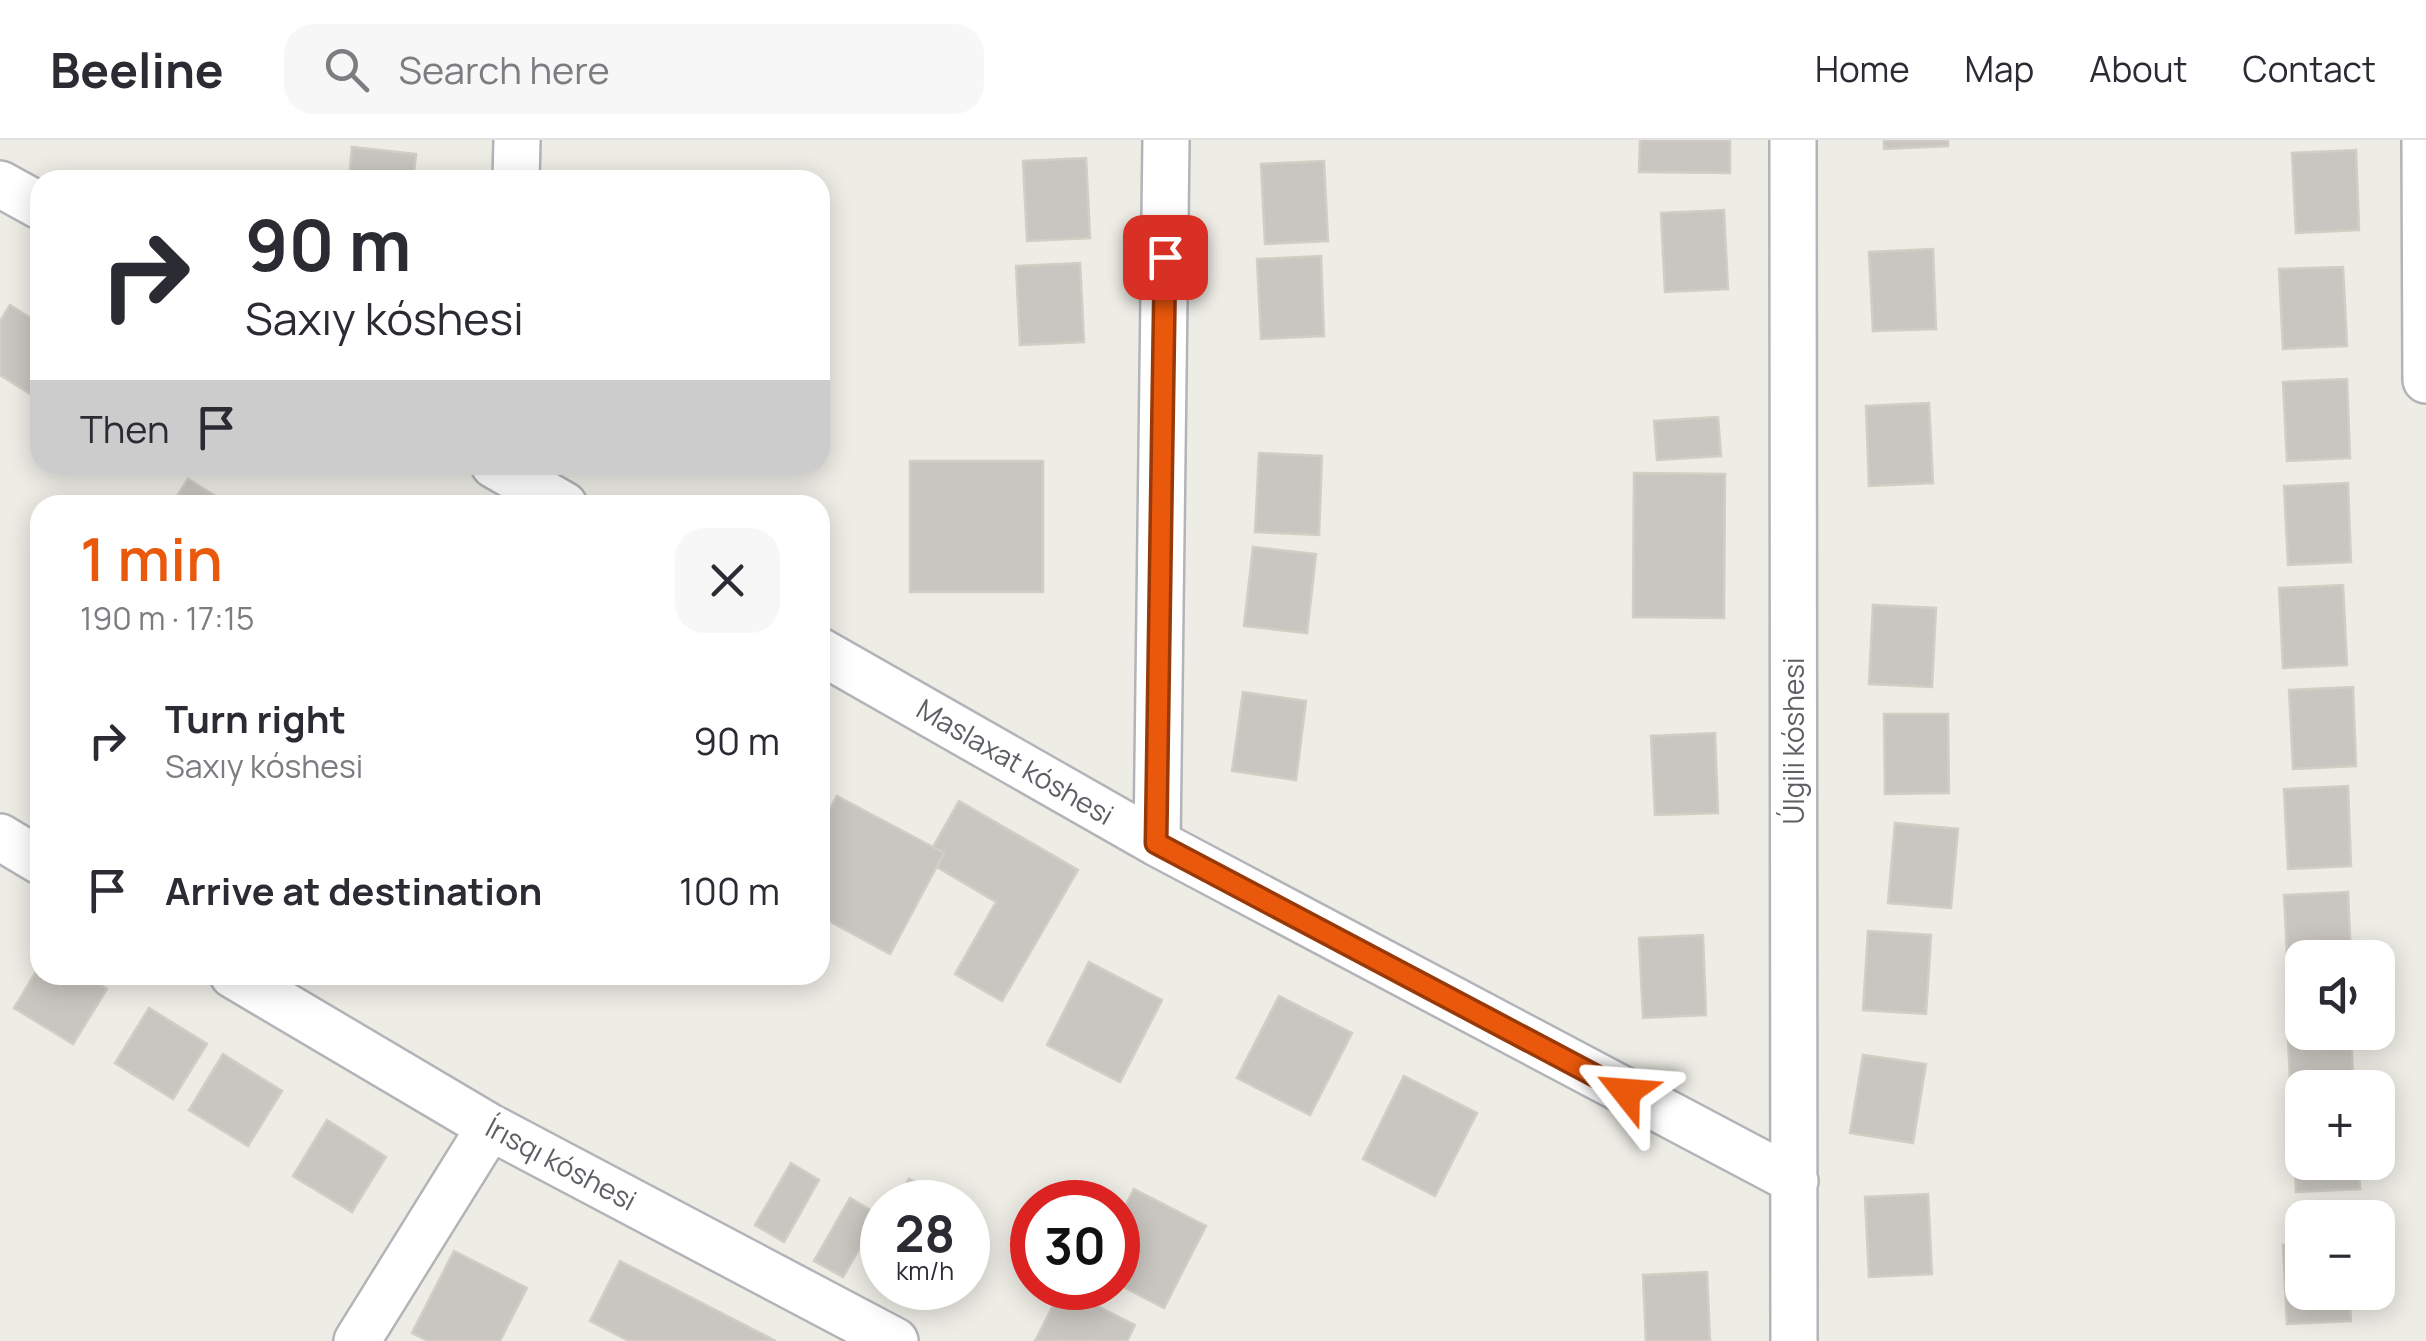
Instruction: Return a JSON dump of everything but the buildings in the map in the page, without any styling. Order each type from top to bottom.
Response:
[{"type":"street","points":[[516,140],[516,170]]},
{"type":"street","points":[[1156,843],[1166,140]]},
{"type":"street","name":"Úlgili kóshesi","points":[[1793,140],[1794,1341]]},
{"type":"street","points":[[2425,140],[2426,380]]},
{"type":"street","points":[[0,184],[30,200]]},
{"type":"street","points":[[512,475],[546,495]]},
{"type":"street","name":"Maslaxat kóshesi","points":[[830,657],[1156,843],[1794,1181]]},
{"type":"street","points":[[0,837],[30,855]]},
{"type":"street","name":"Írısqı kóshesi","points":[[250,985],[490,1127],[895,1341]]},
{"type":"street","points":[[357,1341],[490,1127]]},
{"type":"route","points":[[1165,257],[1156,843],[1626,1092]]}]
